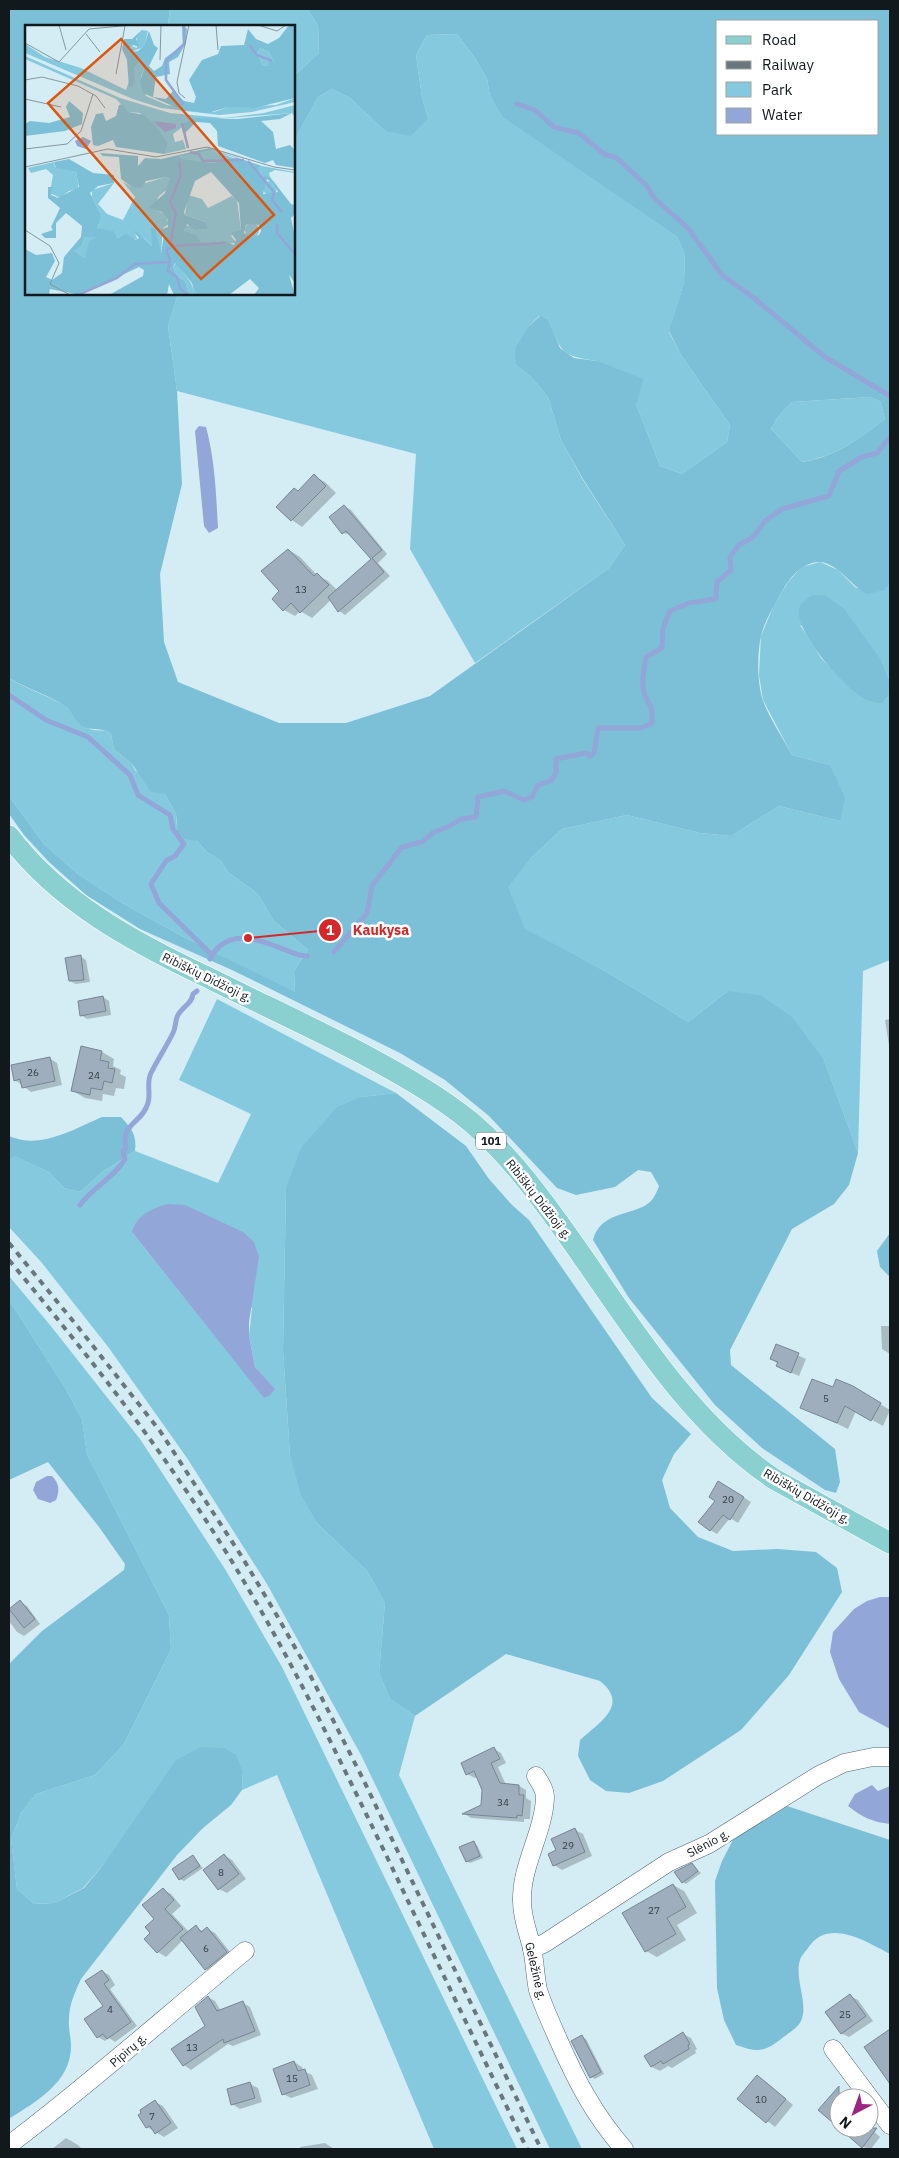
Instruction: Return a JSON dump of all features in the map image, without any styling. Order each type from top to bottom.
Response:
[{"type":"main road","name":"Ribiškių Didžioji g.","points":[[9,836],[18,848],[52,882],[101,920],[179,964],[315,1030],[411,1080],[471,1122],[501,1150],[527,1179],[652,1354],[684,1395],[715,1430],[758,1468],[774,1479],[890,1543]]},
{"type":"street","name":"Slėnio g.","points":[[532,1949],[545,1943],[669,1862],[709,1844],[819,1775],[844,1763],[890,1757]]},
{"type":"street","name":"Geležinė g.","points":[[536,1776],[543,1786],[545,1796],[526,1867],[522,1898],[522,1917],[532,1949],[539,1991],[571,2068],[586,2098],[606,2129],[624,2149]]},
{"type":"street","name":"Pipirų g.","points":[[9,2145],[110,2066],[244,1951]]},
{"type":"street","points":[[832,2049],[890,2125]]},
{"type":"green space","points":[[170,9],[307,9],[318,25],[319,53],[295,75],[295,25],[168,24]]},
{"type":"green space","points":[[457,34],[475,58],[487,79],[490,96],[504,117],[677,237],[685,255],[684,282],[669,332],[681,355],[730,425],[727,442],[682,474],[660,466],[636,404],[597,361],[576,357],[564,350],[556,339],[548,319],[539,316],[528,327],[516,365],[531,377],[548,397],[561,440],[583,480],[625,545],[609,568],[475,663],[410,549],[416,454],[177,391],[168,326],[178,295],[295,295],[295,139],[318,97],[332,89],[350,98],[385,131],[428,118],[422,97],[416,55],[427,35]]},
{"type":"green space","points":[[870,397],[880,401],[885,419],[856,440],[826,456],[802,462],[771,429],[777,418],[792,402]]},
{"type":"green space","points":[[820,562],[838,570],[856,588],[885,590],[890,584],[890,681],[882,661],[800,625],[821,658],[843,681],[872,702],[883,703],[890,694],[890,960],[863,971],[858,1153],[824,1060],[728,991],[688,1022],[608,973],[524,929],[507,887],[532,857],[562,829],[627,815],[700,833],[731,836],[779,806],[840,821],[830,765],[792,755],[763,700],[759,675],[761,636],[773,607],[788,582],[802,567]]},
{"type":"green space","points":[[9,678],[64,705],[90,729],[106,731],[111,734],[114,749],[132,764],[135,770],[165,794],[176,814],[177,826],[197,841],[207,852],[221,861],[228,872],[258,894],[273,920],[308,950],[294,971],[295,993],[178,934],[122,903],[78,874],[44,844],[9,796]]},
{"type":"green space","points":[[217,999],[396,1093],[361,1097],[286,1188],[283,1351],[290,1455],[318,1524],[367,1571],[385,1603],[379,1673],[390,1699],[415,1716],[399,1775],[582,2149],[550,2149],[361,1755],[267,1584],[187,1458],[109,1348],[42,1263],[9,1227],[9,1159],[14,1155],[49,1172],[64,1188],[80,1192],[102,1172],[135,1151],[218,1183],[251,1114],[179,1080]],"holes":[[[132,1232],[252,1308],[249,1336],[255,1367],[274,1389],[264,1397]]]},
{"type":"green space","points":[[9,1276],[140,1439],[225,1569],[282,1667],[517,2149],[434,2149],[277,1775],[242,1790],[243,1772],[104,1864],[83,1888],[55,1903],[34,1904],[17,1889],[11,1839],[21,1813],[36,1794],[95,1775],[124,1744],[171,1649],[169,1615],[87,1454],[82,1419],[64,1386],[9,1300]]},
{"type":"shaded area","points":[[9,9],[170,9],[169,25],[25,25],[25,295],[178,295],[168,326],[177,391],[182,484],[160,574],[164,642],[178,682],[279,723],[346,723],[430,696],[609,568],[625,545],[583,479],[561,440],[548,397],[531,377],[516,365],[515,349],[528,327],[540,316],[548,319],[560,348],[574,358],[597,361],[644,379],[636,404],[660,466],[682,474],[727,442],[730,425],[681,355],[669,331],[684,282],[685,255],[677,237],[503,117],[490,96],[487,79],[475,58],[457,34],[427,35],[416,55],[422,97],[428,118],[411,136],[385,131],[350,98],[332,89],[318,97],[295,139],[295,75],[319,53],[318,25],[307,9],[890,9],[890,584],[885,590],[867,594],[833,567],[820,562],[809,564],[795,574],[784,588],[765,623],[759,652],[760,686],[766,708],[792,755],[830,765],[845,798],[840,821],[779,806],[731,836],[700,833],[627,815],[562,829],[532,857],[508,887],[525,929],[608,973],[688,1022],[728,991],[760,995],[792,1017],[824,1060],[858,1153],[849,1185],[834,1204],[792,1229],[730,1350],[731,1365],[835,1449],[840,1482],[836,1493],[825,1490],[762,1448],[715,1405],[629,1298],[593,1240],[597,1231],[608,1220],[639,1209],[652,1199],[659,1186],[651,1172],[638,1170],[615,1187],[576,1195],[557,1188],[489,1116],[445,1080],[400,1053],[232,970],[140,929],[86,895],[49,862],[24,835],[9,814],[9,796],[44,844],[78,874],[122,903],[178,934],[295,992],[294,971],[308,950],[273,920],[258,894],[228,872],[221,861],[207,852],[197,841],[185,839],[178,832],[176,814],[165,794],[151,792],[132,764],[114,749],[111,734],[82,726],[65,706],[9,678]],"holes":[[[870,397],[880,401],[885,419],[846,446],[814,460],[802,462],[771,429],[777,418],[792,402]]]},
{"type":"shaded area","points":[[813,595],[825,595],[844,609],[882,661],[890,681],[890,694],[883,703],[872,702],[851,689],[815,649],[806,635],[799,612],[802,604]]},
{"type":"shaded area","points":[[396,1093],[466,1146],[489,1179],[512,1205],[529,1220],[652,1398],[691,1434],[674,1454],[662,1480],[670,1508],[698,1537],[733,1551],[778,1549],[816,1552],[837,1568],[842,1592],[789,1675],[741,1730],[663,1781],[629,1793],[606,1791],[590,1780],[578,1756],[580,1740],[603,1720],[612,1706],[609,1690],[600,1681],[506,1654],[415,1716],[390,1699],[379,1673],[385,1603],[367,1571],[318,1524],[301,1495],[290,1455],[283,1351],[286,1188],[301,1148],[337,1107],[361,1097]]},
{"type":"shaded area","points":[[102,1117],[121,1117],[133,1133],[135,1151],[102,1172],[80,1192],[64,1188],[49,1172],[15,1156],[9,1159],[9,1136],[33,1141],[45,1139],[68,1132]]},
{"type":"shaded area","points":[[890,1233],[890,1277],[880,1267],[877,1251]]},
{"type":"shaded area","points":[[9,1300],[64,1386],[82,1419],[87,1454],[169,1615],[171,1649],[124,1744],[95,1775],[36,1794],[21,1813],[11,1839],[17,1889],[34,1904],[55,1903],[84,1888],[104,1864],[176,1760],[201,1747],[224,1748],[236,1755],[243,1772],[242,1790],[231,1805],[203,1828],[177,1855],[81,1979],[69,2014],[71,2046],[65,2071],[50,2090],[30,2106],[9,2119],[9,1664],[42,1631],[124,1570],[125,1564],[99,1527],[48,1462],[9,1480]]},
{"type":"shaded area","points":[[787,1806],[890,1840],[890,1954],[848,1935],[826,1934],[816,1939],[800,1960],[799,1975],[803,2014],[800,2024],[775,2044],[764,2049],[755,2050],[736,2045],[724,2020],[717,1988],[715,1881],[722,1861],[734,1838]]},
{"type":"water","points":[[199,426],[206,427],[215,477],[218,528],[209,533],[204,526],[195,431]]},
{"type":"water","points":[[169,1204],[185,1205],[243,1232],[254,1242],[259,1257],[249,1322],[249,1336],[255,1367],[275,1389],[270,1395],[264,1398],[132,1232],[137,1221],[142,1216],[157,1207]]},
{"type":"water","points":[[47,1476],[52,1476],[58,1487],[56,1500],[50,1503],[38,1499],[33,1490],[36,1482]]},
{"type":"water","points":[[880,1597],[890,1597],[890,1729],[859,1712],[839,1679],[830,1652],[833,1632],[854,1609],[867,1601]]},
{"type":"water","points":[[872,1785],[878,1791],[890,1786],[890,1824],[868,1818],[848,1806],[855,1794]]},
{"type":"building","points":[[314,474],[326,486],[291,521],[276,507],[294,488],[298,491]]},
{"type":"building","points":[[344,505],[382,550],[372,558],[384,572],[338,612],[328,597],[371,559],[346,531],[342,534],[329,517]]},
{"type":"building","points":[[288,549],[314,576],[317,573],[329,585],[300,613],[291,603],[283,611],[272,599],[279,591],[261,571]]},
{"type":"building","points":[[81,955],[84,980],[69,981],[65,958]]},
{"type":"building","points":[[103,996],[106,1011],[80,1016],[78,1001]]},
{"type":"building","points":[[81,1046],[102,1051],[100,1060],[109,1062],[108,1068],[115,1069],[112,1083],[104,1081],[102,1090],[91,1088],[90,1095],[71,1091]]},
{"type":"building","points":[[50,1057],[55,1081],[22,1088],[20,1079],[14,1081],[11,1065]]},
{"type":"building","points":[[776,1344],[799,1353],[791,1373],[776,1366],[778,1362],[770,1359]]},
{"type":"building","points":[[812,1379],[833,1387],[836,1379],[853,1386],[881,1403],[871,1421],[845,1406],[837,1423],[800,1408]]},
{"type":"building","points":[[718,1481],[744,1497],[730,1520],[723,1515],[710,1531],[698,1522],[715,1501],[709,1497]]},
{"type":"building","points":[[20,1600],[35,1619],[24,1628],[9,1609]]},
{"type":"building","points":[[494,1747],[500,1759],[491,1763],[500,1783],[519,1785],[519,1795],[524,1795],[522,1816],[517,1815],[517,1818],[462,1814],[481,1805],[482,1790],[474,1771],[466,1775],[461,1763]]},
{"type":"building","points":[[575,1828],[585,1852],[553,1866],[548,1854],[556,1850],[551,1839]]},
{"type":"building","points":[[474,1841],[480,1856],[466,1862],[459,1847]]},
{"type":"building","points":[[224,1854],[239,1874],[218,1890],[203,1870]]},
{"type":"building","points":[[193,1855],[200,1866],[179,1880],[172,1869]]},
{"type":"building","points":[[692,1863],[698,1871],[682,1883],[674,1872]]},
{"type":"building","points":[[673,1884],[686,1907],[667,1918],[676,1934],[645,1952],[622,1913]]},
{"type":"building","points":[[163,1888],[174,1900],[165,1909],[183,1929],[157,1953],[144,1939],[150,1933],[145,1927],[154,1919],[142,1905]]},
{"type":"building","points":[[196,1925],[201,1932],[207,1927],[227,1952],[205,1970],[180,1938]]},
{"type":"building","points":[[102,1970],[109,1980],[104,1984],[131,2022],[107,2039],[103,2034],[97,2038],[84,2019],[103,2006],[85,1981]]},
{"type":"building","points":[[850,1994],[866,2016],[841,2034],[825,2012]]},
{"type":"building","points":[[208,1996],[217,2011],[243,2001],[255,2031],[224,2043],[223,2039],[183,2066],[171,2049],[205,2026],[195,2007]]},
{"type":"building","points":[[890,2029],[890,2084],[864,2047]]},
{"type":"building","points":[[683,2032],[690,2044],[688,2045],[689,2049],[663,2064],[661,2061],[651,2067],[644,2056]]},
{"type":"building","points":[[582,2035],[601,2072],[590,2078],[571,2041]]},
{"type":"building","points":[[294,2061],[298,2071],[305,2069],[310,2085],[282,2095],[273,2069]]},
{"type":"building","points":[[757,2075],[786,2099],[766,2123],[737,2099]]},
{"type":"building","points":[[250,2082],[255,2098],[231,2105],[227,2089]]},
{"type":"building","points":[[829,2097],[829,2119],[818,2110]]},
{"type":"building","points":[[155,2100],[171,2123],[155,2134],[150,2126],[146,2128],[138,2115],[141,2113],[140,2110]]},
{"type":"building","points":[[850,2138],[870,2138],[862,2148]]},
{"type":"waterway","points":[[517,104],[535,110],[554,127],[579,133],[604,154],[617,158],[647,186],[654,198],[688,228],[722,275],[754,298],[825,357],[890,396]]},
{"type":"waterway","points":[[334,952],[367,913],[372,886],[402,847],[422,842],[434,832],[450,826],[461,819],[476,817],[478,797],[504,791],[524,800],[532,797],[538,785],[552,780],[556,772],[556,759],[586,753],[590,756],[594,753],[598,728],[641,728],[652,723],[651,708],[643,688],[646,657],[662,648],[663,628],[670,611],[689,603],[716,599],[717,582],[731,570],[730,557],[739,545],[753,537],[765,521],[782,509],[829,496],[839,471],[862,457],[877,453],[890,437]]},
{"type":"waterway","points":[[9,695],[46,720],[88,737],[130,775],[138,795],[170,815],[173,829],[184,844],[175,856],[166,861],[151,884],[159,903],[212,955]]},
{"type":"waterway","points":[[210,959],[218,948],[228,941],[239,938],[263,942],[307,956]]},
{"type":"waterway","points":[[80,1205],[125,1159],[123,1151],[126,1148],[126,1133],[145,1110],[148,1103],[151,1073],[173,1033],[178,1015],[197,991]]},
{"type":"railway","points":[[9,1243],[160,1431],[242,1557],[276,1614],[305,1665],[363,1779],[541,2149]]},
{"type":"railway","points":[[9,1260],[126,1406],[180,1482],[253,1596],[294,1670],[332,1745],[527,2149]]},
{"type":"place","name":"Kaukysa","points":[[248,938]]}]
